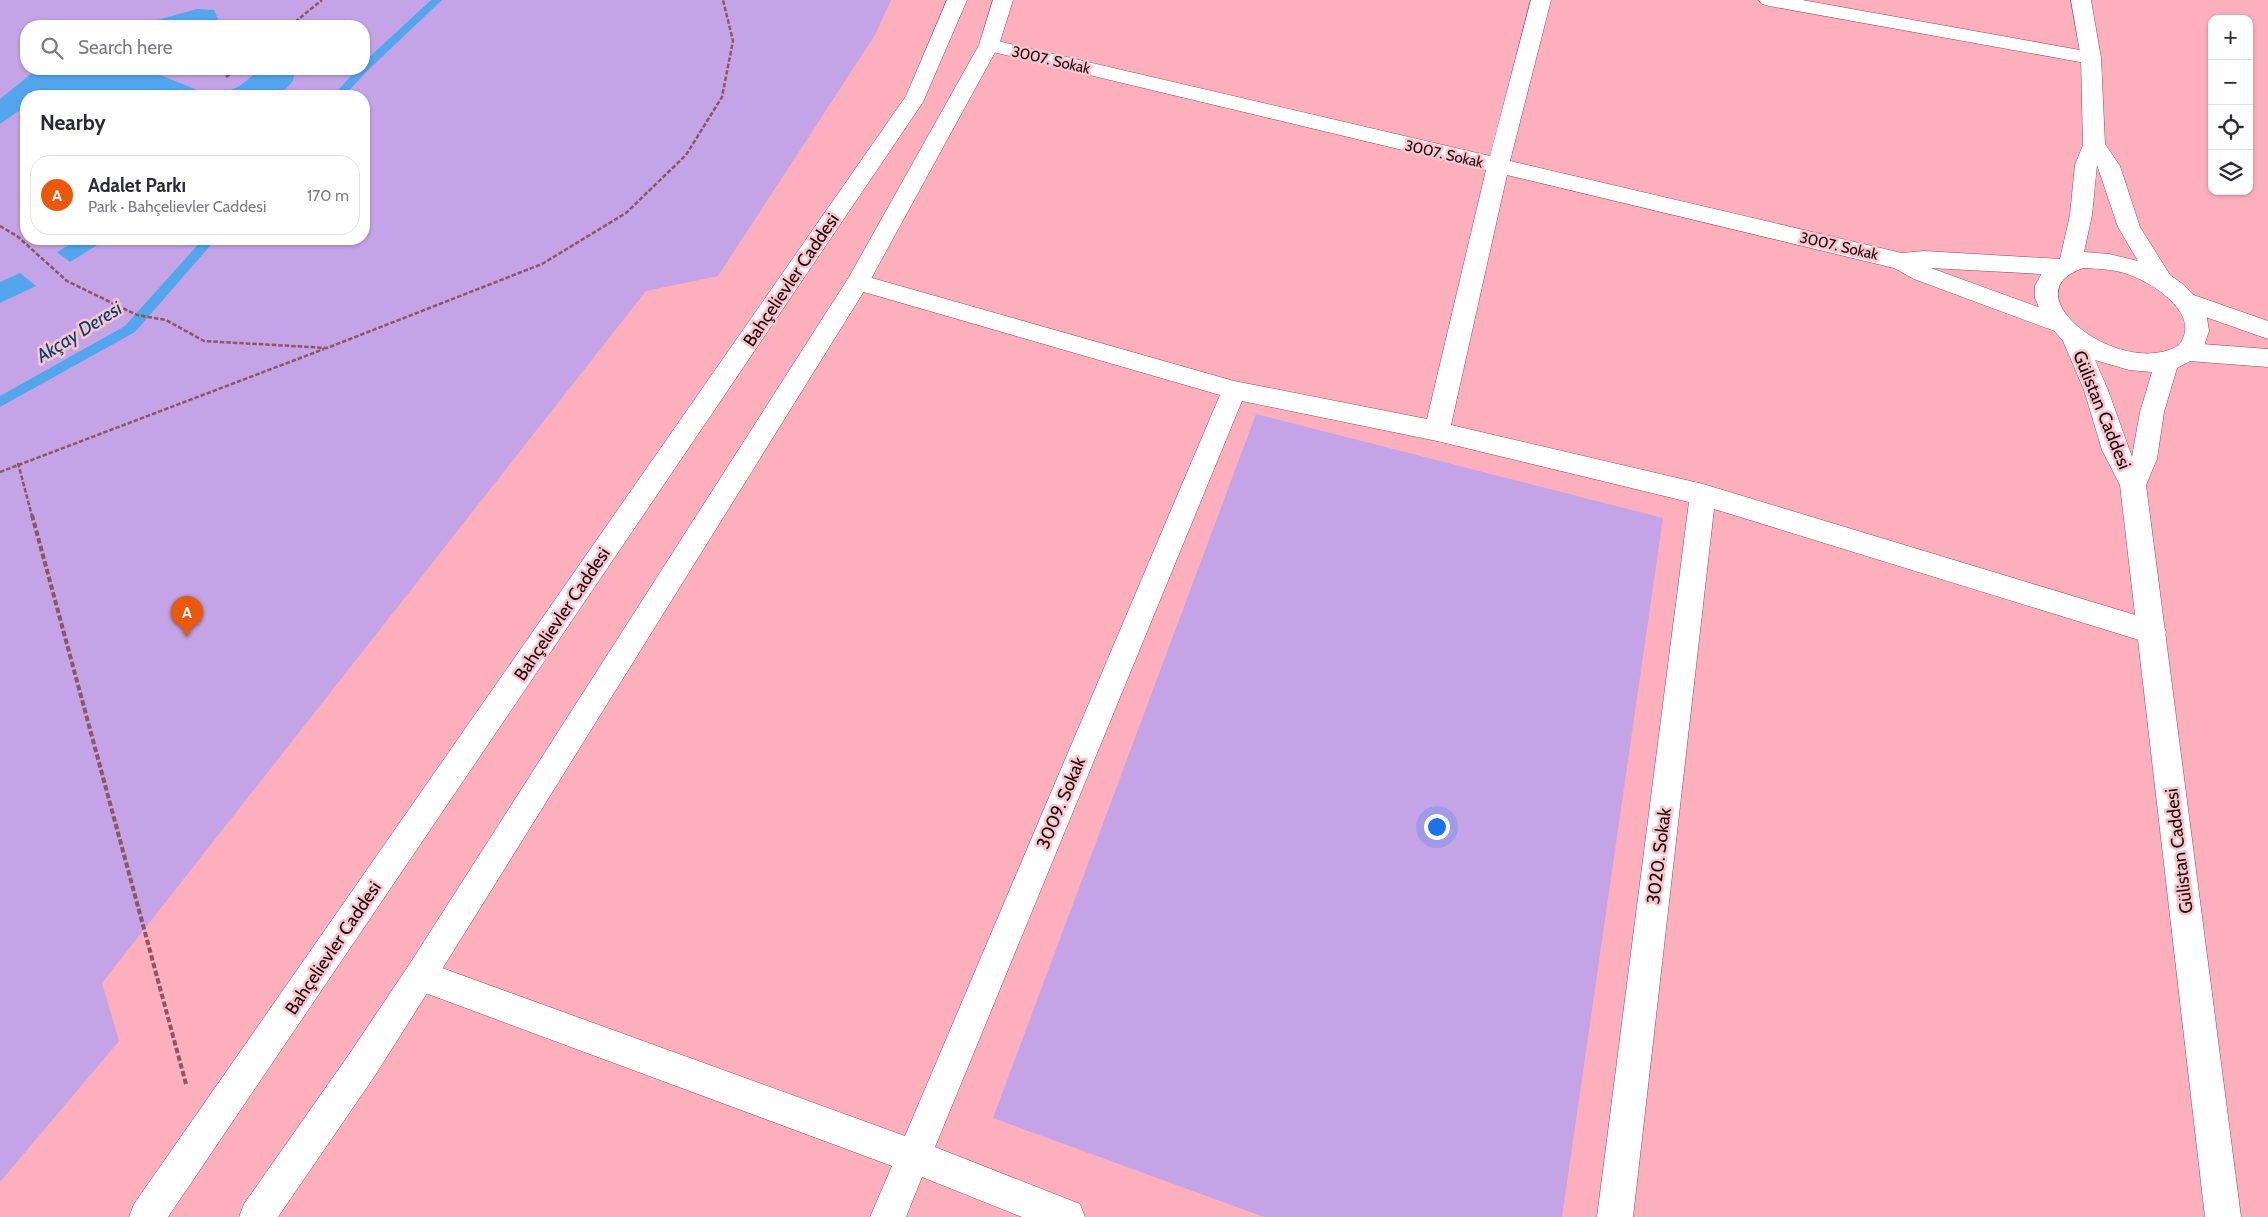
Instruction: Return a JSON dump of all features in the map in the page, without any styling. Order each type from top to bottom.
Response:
[{"type":"street","name":"Bahçelievler Caddesi","points":[[147,1217],[916,97],[956,0]]},
{"type":"street","points":[[257,1217],[362,1065],[420,976],[858,282],[989,45],[1003,0]]},
{"type":"street","points":[[1437,431],[1498,167],[1541,0]]},
{"type":"street","points":[[1768,0],[2091,58]]},
{"type":"street","points":[[2066,264],[2081,215],[2086,166],[2094,145],[2091,58],[2081,0]]},
{"type":"street","name":"3007. Sokak","points":[[989,45],[1900,261],[1922,273],[2066,330]]},
{"type":"street","points":[[2094,145],[2109,166],[2129,227],[2162,281]]},
{"type":"street","name":"3007. Sokak","points":[[1900,261],[1924,259],[2066,264]]},
{"type":"street","points":[[2186,301],[2198,324],[2196,344],[2189,352],[2167,362],[2152,364],[2118,359],[2085,345],[2066,330],[2052,313],[2045,292],[2047,282],[2052,274],[2066,264],[2092,260],[2115,262],[2131,266],[2162,281],[2186,301],[2268,330]]},
{"type":"street","points":[[858,282],[1234,390],[1437,431],[1703,495],[2152,632]]},
{"type":"street","name":"Gülistan Caddesi","points":[[2066,330],[2096,390],[2115,450],[2134,484],[2224,1217]]},
{"type":"street","points":[[2189,352],[2268,358]]},
{"type":"street","name":"Gülistan Caddesi","points":[[2134,484],[2144,459],[2152,412],[2167,362]]},
{"type":"street","name":"3009. Sokak","points":[[888,1217],[1234,390]]},
{"type":"street","name":"3020. Sokak","points":[[1615,1217],[1703,495]]},
{"type":"street","points":[[420,976],[913,1156],[1067,1217]]},
{"type":"path","points":[[297,20],[322,0]]},
{"type":"path","points":[[0,472],[18,463],[327,348],[542,264],[626,213],[686,155],[722,97],[733,41],[724,0]]},
{"type":"path","points":[[0,226],[20,239]]},
{"type":"path","points":[[27,245],[67,281],[138,315],[166,320],[204,341],[327,348]]},
{"type":"path","points":[[18,463],[201,1140]]},
{"type":"shaded area","points":[[0,0],[891,0],[875,35],[718,276],[646,291],[102,983],[119,1041],[0,1182]]},
{"type":"shaded area","points":[[1256,414],[1663,518],[1562,1217],[1264,1217],[993,1118]]},
{"type":"water","points":[[197,9],[214,10],[218,19],[217,20],[158,20]]},
{"type":"water","points":[[30,75],[160,75],[198,90],[20,90],[20,110],[0,124],[0,99]]},
{"type":"water","points":[[254,75],[294,75],[293,81],[285,90],[230,90]]},
{"type":"water","points":[[69,245],[97,245],[70,262],[57,252]]},
{"type":"water","points":[[20,273],[36,286],[0,303],[0,282]]},
{"type":"waterway","name":"Akçay Deresi","points":[[370,62],[437,0]]},
{"type":"waterway","name":"Akçay Deresi","points":[[344,90],[357,75]]},
{"type":"waterway","name":"Akçay Deresi","points":[[0,402],[130,329],[205,245]]},
{"type":"place","name":"Adalet Parkı","points":[[187,637]]}]
